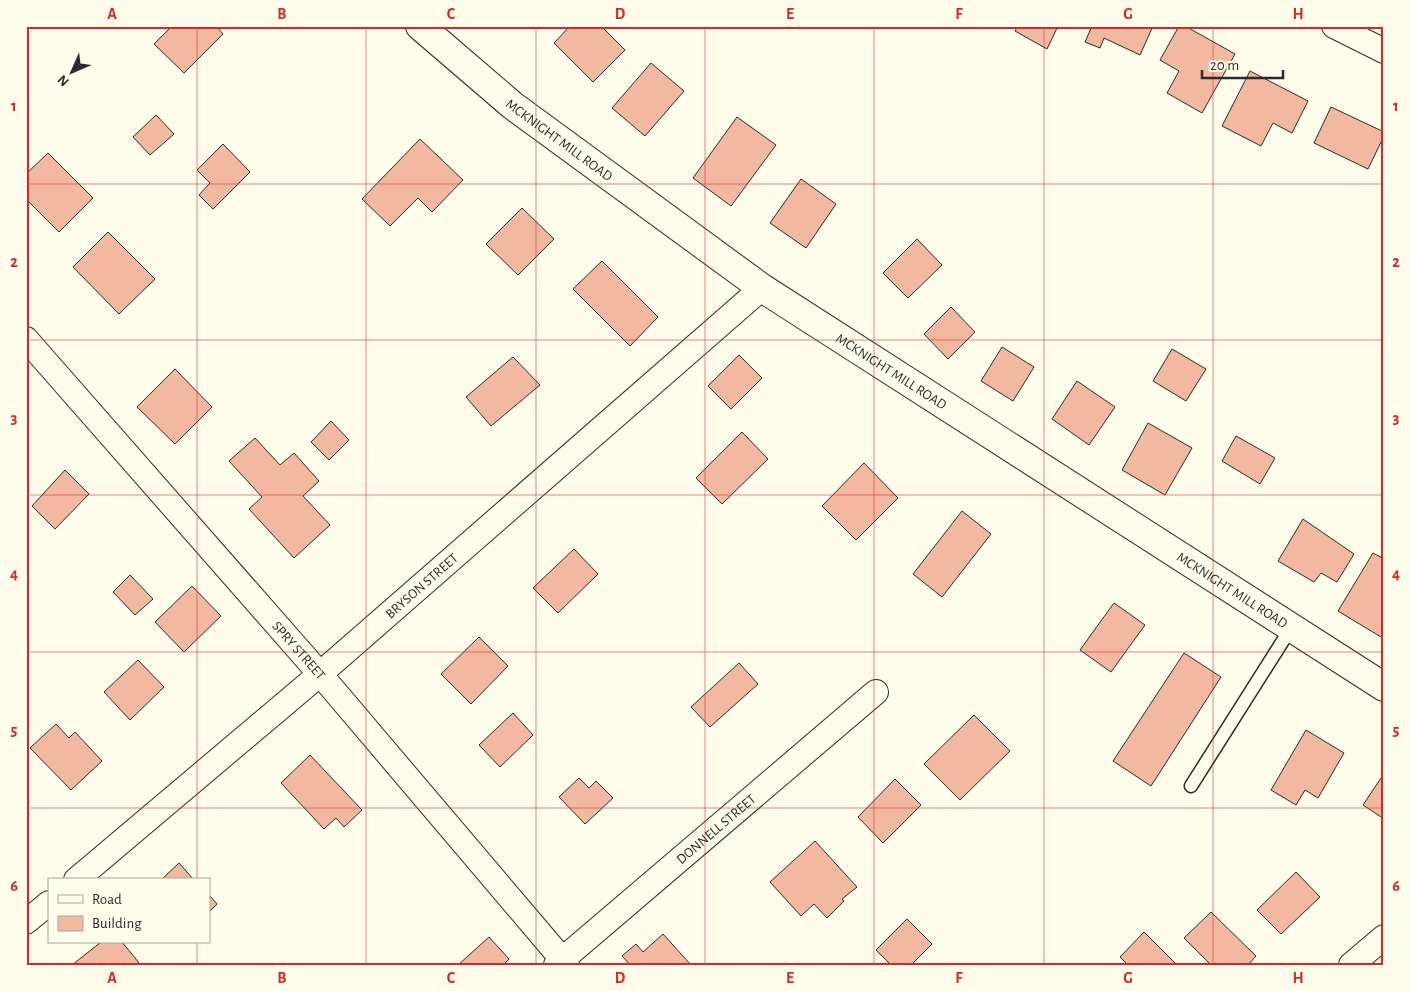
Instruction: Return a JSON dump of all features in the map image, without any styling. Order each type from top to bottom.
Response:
[{"type":"street","name":"MCKNIGHT MILL ROAD","points":[[420,26],[512,105],[762,288],[1384,687]]},
{"type":"street","points":[[1334,26],[1384,51]]},
{"type":"street","name":"BRYSON STREET","points":[[78,878],[320,674],[762,288]]},
{"type":"street","name":"SPRY STREET","points":[[26,338],[320,674],[562,963]]},
{"type":"street","name":"DONNELL STREET","points":[[562,963],[876,692]]},
{"type":"street","points":[[26,922],[48,904]]},
{"type":"street","points":[[1351,965],[1384,937]]},
{"type":"lane","points":[[1191,786],[1291,628]]},
{"type":"building","points":[[172,26],[216,26],[223,34],[184,73],[154,44]]},
{"type":"building","points":[[570,26],[601,26],[625,50],[593,82],[554,43]]},
{"type":"building","points":[[1018,26],[1058,26],[1047,49],[1015,31]]},
{"type":"building","points":[[1092,26],[1153,26],[1140,55],[1104,38],[1100,48],[1085,42]]},
{"type":"building","points":[[1179,26],[1185,26],[1235,54],[1202,113],[1167,93],[1179,71],[1160,60]]},
{"type":"building","points":[[651,63],[684,91],[645,136],[612,108]]},
{"type":"building","points":[[1250,71],[1308,101],[1292,133],[1273,123],[1261,146],[1222,126]]},
{"type":"building","points":[[1331,107],[1384,132],[1384,136],[1368,169],[1314,143]]},
{"type":"building","points":[[156,115],[174,134],[150,155],[133,137]]},
{"type":"building","points":[[737,117],[776,145],[731,206],[693,178]]},
{"type":"building","points":[[420,139],[463,180],[432,212],[418,198],[390,226],[362,199]]},
{"type":"building","points":[[223,144],[250,172],[213,209],[199,195],[210,183],[197,170]]},
{"type":"building","points":[[48,153],[93,198],[59,232],[26,199],[26,174]]},
{"type":"building","points":[[801,179],[836,204],[806,248],[770,223]]},
{"type":"building","points":[[522,208],[554,239],[518,275],[486,244]]},
{"type":"building","points":[[108,232],[155,279],[119,314],[73,267]]},
{"type":"building","points":[[917,239],[942,265],[908,298],[883,273]]},
{"type":"building","points":[[602,261],[658,317],[630,346],[573,289]]},
{"type":"building","points":[[951,307],[975,332],[948,359],[924,334]]},
{"type":"building","points":[[1002,347],[1034,367],[1013,401],[981,381]]},
{"type":"building","points":[[1172,349],[1206,369],[1186,401],[1153,381]]},
{"type":"building","points":[[739,355],[762,378],[731,409],[708,386]]},
{"type":"building","points":[[513,357],[540,385],[491,426],[466,397]]},
{"type":"building","points":[[175,369],[212,407],[175,444],[137,407]]},
{"type":"building","points":[[1077,381],[1115,407],[1089,445],[1052,419]]},
{"type":"building","points":[[331,421],[349,440],[329,460],[311,442]]},
{"type":"building","points":[[1148,423],[1192,448],[1165,495],[1122,470]]},
{"type":"building","points":[[742,432],[768,459],[722,504],[696,478]]},
{"type":"building","points":[[1236,436],[1275,458],[1260,484],[1222,461]]},
{"type":"building","points":[[255,438],[280,465],[294,453],[319,481],[303,496],[330,525],[294,558],[249,509],[262,497],[229,461]]},
{"type":"building","points":[[864,463],[898,498],[856,540],[822,506]]},
{"type":"building","points":[[65,470],[89,494],[55,529],[32,506]]},
{"type":"building","points":[[962,511],[991,534],[942,597],[913,574]]},
{"type":"building","points":[[1303,519],[1354,554],[1337,582],[1321,573],[1314,582],[1278,561]]},
{"type":"building","points":[[574,549],[598,574],[558,613],[533,588]]},
{"type":"building","points":[[1373,553],[1384,559],[1384,633],[1381,637],[1338,611]]},
{"type":"building","points":[[130,575],[153,599],[135,615],[113,592]]},
{"type":"building","points":[[192,586],[221,616],[184,652],[155,622]]},
{"type":"building","points":[[1114,603],[1145,625],[1111,672],[1080,650]]},
{"type":"building","points":[[479,637],[508,666],[471,704],[441,674]]},
{"type":"building","points":[[1184,653],[1221,677],[1151,786],[1113,761]]},
{"type":"building","points":[[138,660],[164,687],[130,720],[104,692]]},
{"type":"building","points":[[739,663],[758,684],[710,727],[691,707]]},
{"type":"building","points":[[513,713],[533,735],[500,767],[479,745]]},
{"type":"building","points":[[974,715],[1010,751],[960,800],[924,764]]},
{"type":"building","points":[[56,724],[69,738],[75,732],[102,761],[71,790],[30,748]]},
{"type":"building","points":[[1306,730],[1344,753],[1318,798],[1305,790],[1296,805],[1271,790]]},
{"type":"building","points":[[310,755],[362,810],[344,827],[336,818],[324,829],[281,783]]},
{"type":"building","points":[[579,778],[589,788],[596,781],[613,798],[585,824],[559,797]]},
{"type":"building","points":[[1381,778],[1384,780],[1384,819],[1363,805]]},
{"type":"building","points":[[895,779],[921,805],[883,843],[858,817]]},
{"type":"building","points":[[815,841],[857,887],[842,899],[844,901],[827,918],[814,904],[801,916],[770,882]]},
{"type":"building","points":[[179,863],[192,878],[163,878]]},
{"type":"building","points":[[1296,872],[1320,897],[1281,934],[1257,910]]},
{"type":"building","points":[[210,896],[217,904],[210,911]]},
{"type":"building","points":[[1211,912],[1256,956],[1248,965],[1211,965],[1184,938]]},
{"type":"building","points":[[907,919],[932,944],[911,965],[891,965],[876,950]]},
{"type":"building","points":[[1144,932],[1177,965],[1128,965],[1120,957]]},
{"type":"building","points":[[663,934],[691,965],[630,965],[622,956],[636,944],[643,952]]},
{"type":"building","points":[[489,937],[509,959],[503,965],[458,965]]},
{"type":"building","points":[[98,944],[124,944],[140,964],[72,965]]}]
